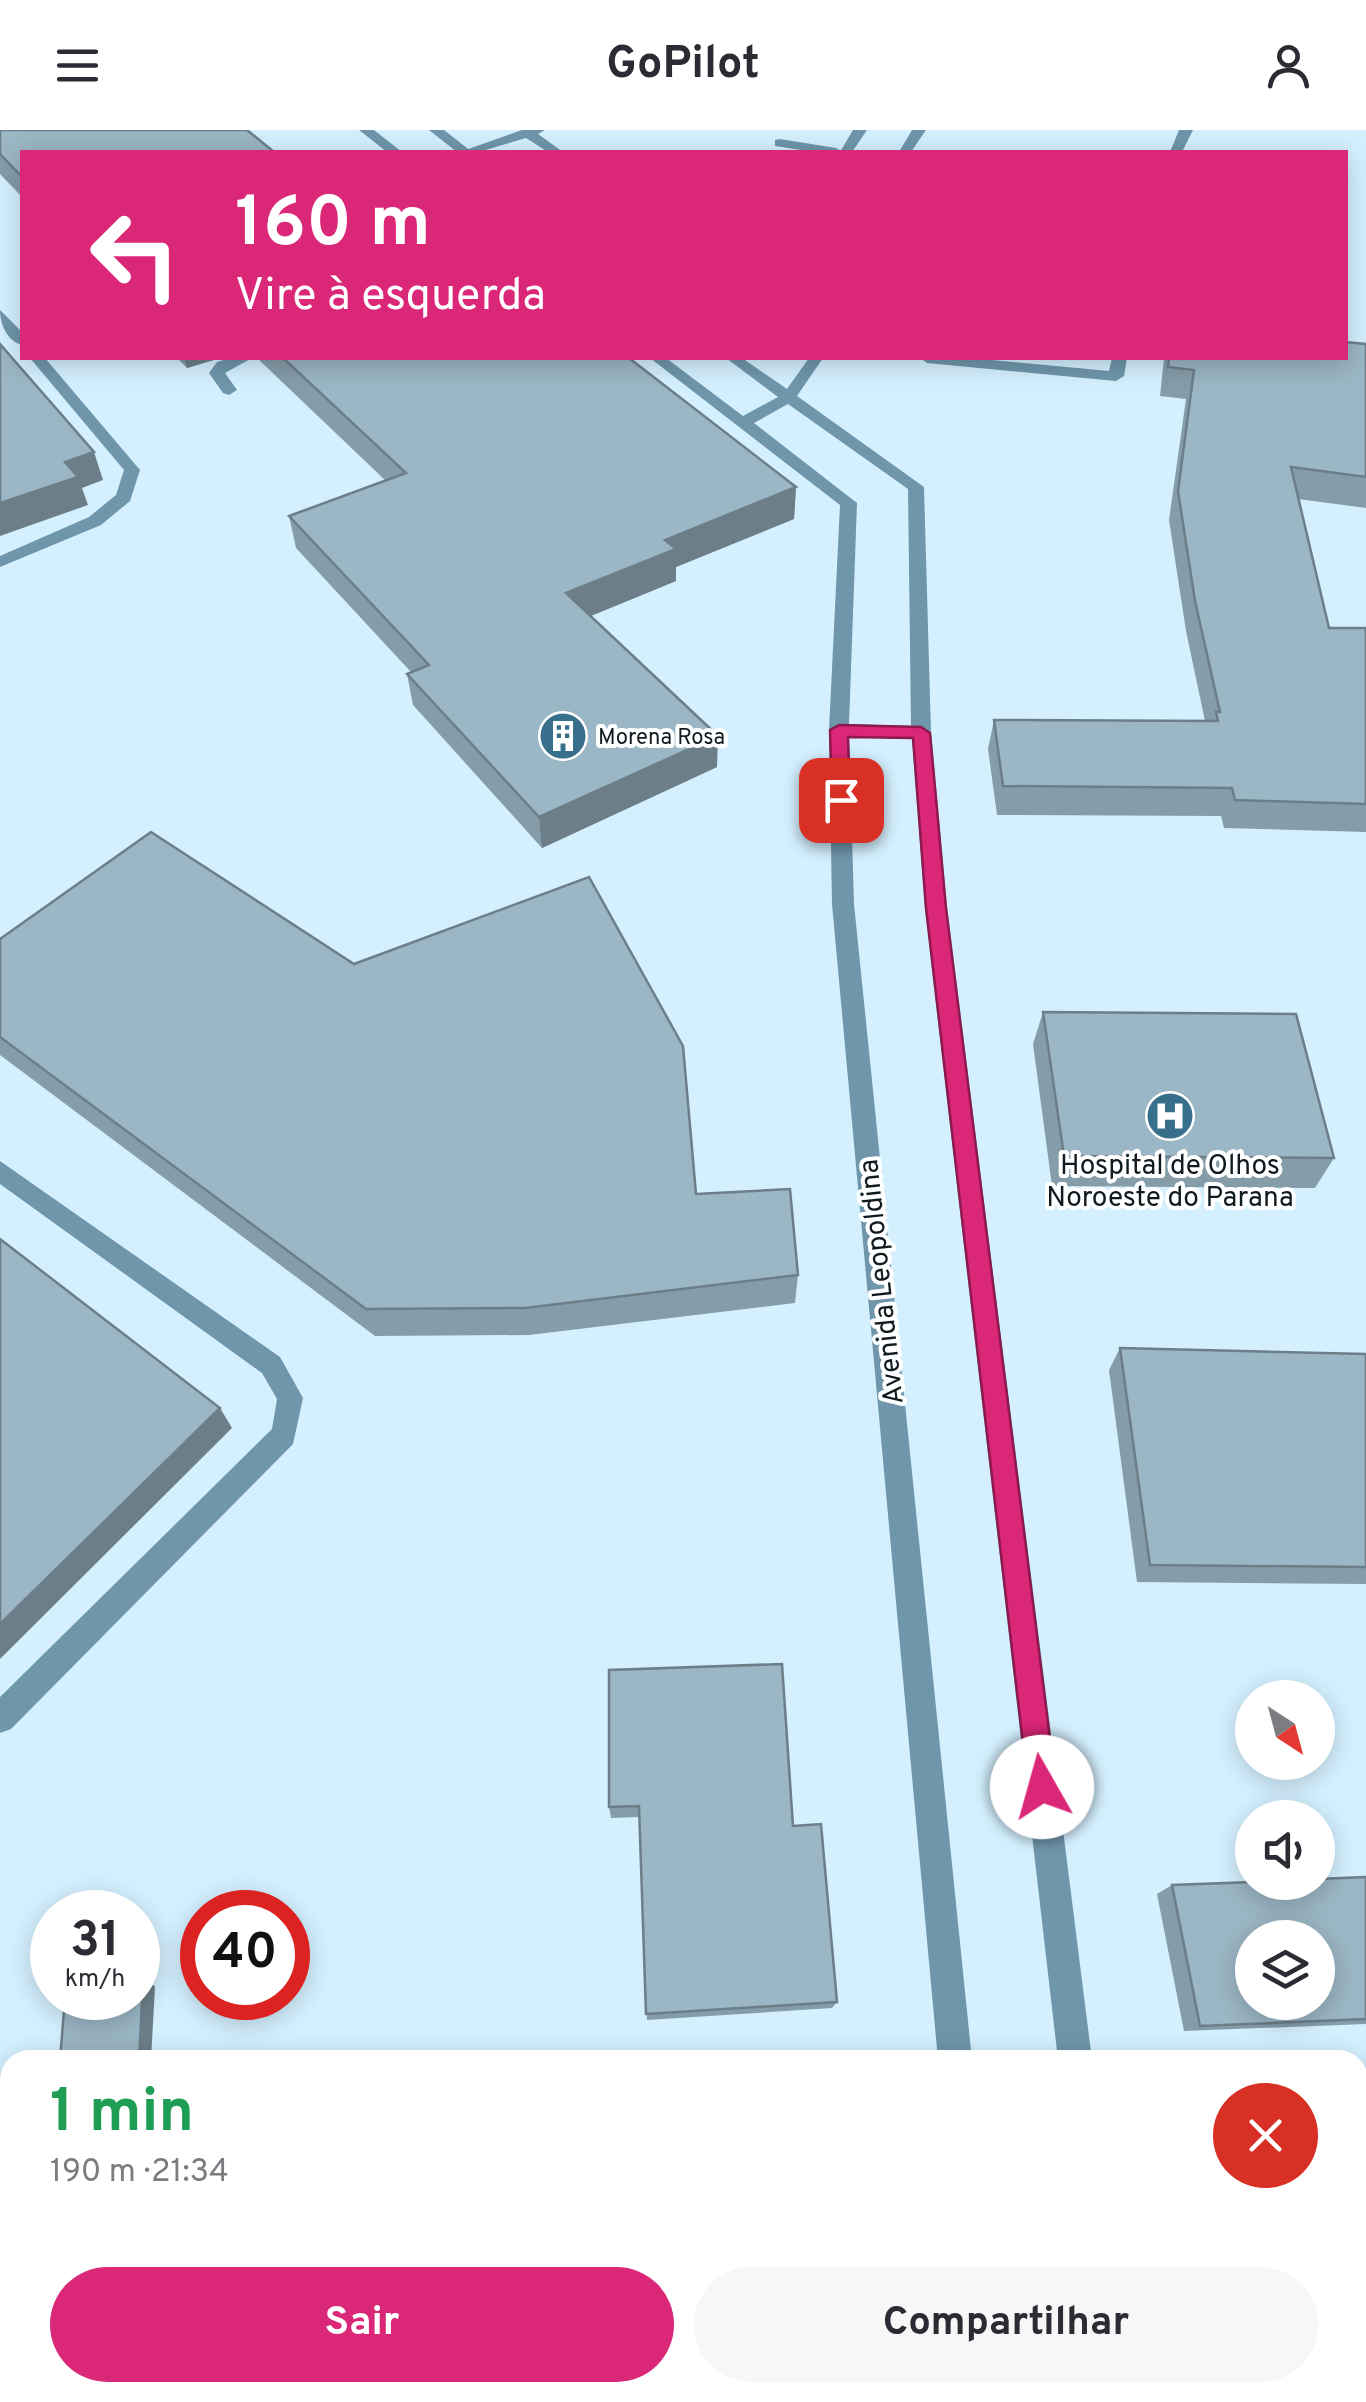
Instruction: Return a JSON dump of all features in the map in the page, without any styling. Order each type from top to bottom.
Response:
[{"type":"street","points":[[366,130],[392,150]]},
{"type":"street","points":[[436,130],[463,150]]},
{"type":"street","points":[[473,150],[532,132],[554,150]]},
{"type":"street","points":[[780,142],[825,150]]},
{"type":"street","points":[[0,314],[20,339]]},
{"type":"street","points":[[0,562],[95,521],[124,497],[132,470],[38,360]]},
{"type":"street","points":[[229,390],[217,373],[222,365],[238,360]]},
{"type":"street","points":[[665,360],[733,375],[789,398],[916,487],[921,733],[936,908],[1074,2050]]},
{"type":"street","points":[[733,375],[742,422],[789,398],[815,360]]},
{"type":"street","points":[[948,360],[1116,376],[1119,360]]},
{"type":"street","name":"Avenida Leopoldina","points":[[742,422],[849,503],[839,730],[843,904],[954,2050]]},
{"type":"street","points":[[839,730],[921,733]]},
{"type":"street","points":[[0,1171],[270,1365],[290,1398],[284,1434],[0,1718]]},
{"type":"building","points":[[0,130],[247,130],[272,150],[20,150],[20,175],[0,154]]},
{"type":"building","points":[[1348,342],[1366,344],[1366,477],[1291,467],[1329,628],[1366,628],[1366,804],[1235,800],[1232,788],[1003,786],[994,720],[1218,721],[1216,712],[1220,712],[1195,601],[1178,491],[1194,370],[1168,367],[1169,360],[1348,360]]},
{"type":"building","points":[[0,344],[94,452],[65,462],[78,477],[0,503]]},
{"type":"building","points":[[285,360],[632,360],[796,487],[665,540],[676,549],[566,593],[718,736],[539,817],[407,674],[429,665],[289,516],[406,473]]},
{"type":"building","points":[[151,832],[354,964],[589,877],[683,1046],[696,1194],[790,1189],[798,1275],[525,1308],[366,1309],[0,1037],[0,939]]},
{"type":"building","name":"Hospital de Olhos Noroeste do Parana","points":[[1043,1012],[1296,1014],[1334,1158],[1064,1156]]},
{"type":"building","points":[[0,1239],[220,1408],[0,1624]]},
{"type":"building","points":[[1120,1348],[1366,1354],[1366,1567],[1150,1565]]},
{"type":"building","points":[[782,1664],[793,1826],[821,1824],[837,2002],[646,2014],[639,1806],[609,1807],[609,1670]]},
{"type":"building","points":[[1366,1877],[1366,2019],[1200,2026],[1172,1885],[1235,1883],[1235,1900],[1335,1900],[1335,1878]]},
{"type":"building","points":[[63,2020],[141,2020],[140,2050],[61,2050]]},
{"type":"place","name":"Morena Rosa","points":[[563,736]]},
{"type":"place","name":"Hospital de Olhos Noroeste do Parana","points":[[1170,1116]]},
{"type":"route","points":[[841,800],[839,730],[921,733],[936,908],[1042,1787]]}]
